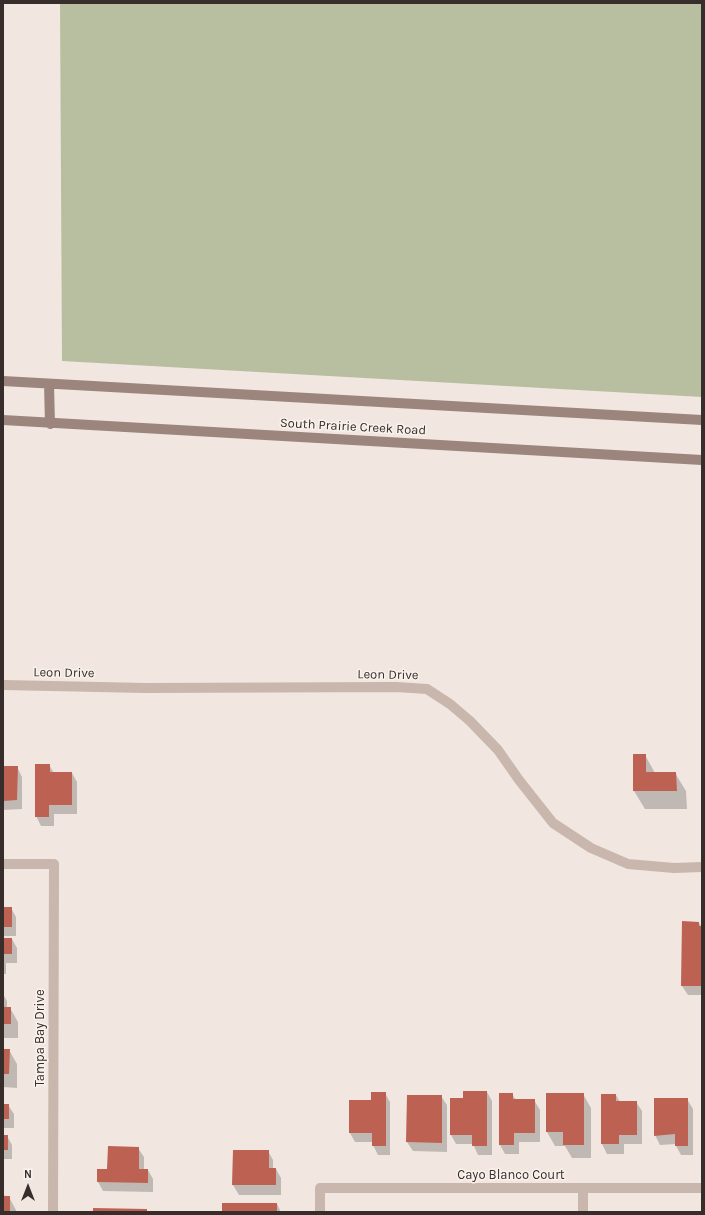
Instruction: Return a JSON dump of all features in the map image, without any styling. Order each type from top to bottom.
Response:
[{"type":"main road","name":"South Prairie Creek Road","points":[[3,380],[49,384],[702,420]]},
{"type":"main road","points":[[49,384],[50,424]]},
{"type":"main road","name":"South Prairie Creek Road","points":[[3,420],[50,424],[702,460]]},
{"type":"street","name":"Leon Drive","points":[[3,685],[146,688],[396,687],[427,689],[450,704],[470,721],[498,750],[553,823],[591,848],[628,864],[674,868],[702,867]]},
{"type":"street","name":"Tampa Bay Drive","points":[[3,864],[54,864],[53,1212]]},
{"type":"street","name":"Cayo Blanco Court","points":[[320,1212],[320,1188],[702,1188]]},
{"type":"street","points":[[583,1212],[584,1188]]},
{"type":"green space","points":[[60,3],[702,3],[702,397],[62,361]]},
{"type":"building","points":[[633,754],[646,754],[646,772],[676,772],[677,791],[633,791]]},
{"type":"building","points":[[35,764],[50,764],[50,772],[72,772],[72,805],[49,805],[49,817],[35,817]]},
{"type":"building","points":[[3,766],[18,766],[17,800],[3,801]]},
{"type":"building","points":[[3,907],[12,907],[12,927],[3,927]]},
{"type":"building","points":[[682,921],[699,922],[699,926],[702,926],[702,986],[681,986]]},
{"type":"building","points":[[3,938],[12,938],[12,954],[3,954]]},
{"type":"building","points":[[3,1007],[11,1007],[11,1024],[3,1024]]},
{"type":"building","points":[[3,1049],[10,1049],[9,1074],[3,1074]]},
{"type":"building","points":[[463,1091],[487,1091],[487,1146],[472,1146],[472,1135],[450,1135],[450,1098],[463,1098]]},
{"type":"building","points":[[371,1092],[386,1092],[386,1146],[372,1146],[372,1133],[349,1133],[349,1100],[371,1100]]},
{"type":"building","points":[[499,1093],[513,1093],[513,1099],[535,1099],[535,1133],[514,1133],[514,1145],[499,1145]]},
{"type":"building","points":[[546,1093],[584,1093],[584,1145],[563,1145],[563,1132],[546,1132]]},
{"type":"building","points":[[601,1094],[616,1094],[616,1101],[637,1101],[637,1135],[619,1135],[619,1144],[601,1144]]},
{"type":"building","points":[[407,1095],[442,1095],[442,1143],[406,1142]]},
{"type":"building","points":[[654,1098],[688,1098],[688,1146],[675,1146],[675,1134],[654,1136]]},
{"type":"building","points":[[3,1104],[9,1104],[9,1119],[3,1119]]},
{"type":"building","points":[[3,1135],[8,1135],[8,1150],[3,1150]]},
{"type":"building","points":[[108,1146],[139,1147],[139,1169],[148,1169],[148,1183],[97,1182],[97,1169],[107,1169]]},
{"type":"building","points":[[233,1150],[269,1150],[269,1168],[276,1168],[276,1185],[232,1185]]},
{"type":"building","points":[[3,1196],[10,1196],[10,1212],[3,1212]]},
{"type":"building","points":[[222,1203],[277,1203],[277,1212],[222,1212]]},
{"type":"building","points":[[93,1208],[147,1209],[147,1212],[93,1212]]}]
